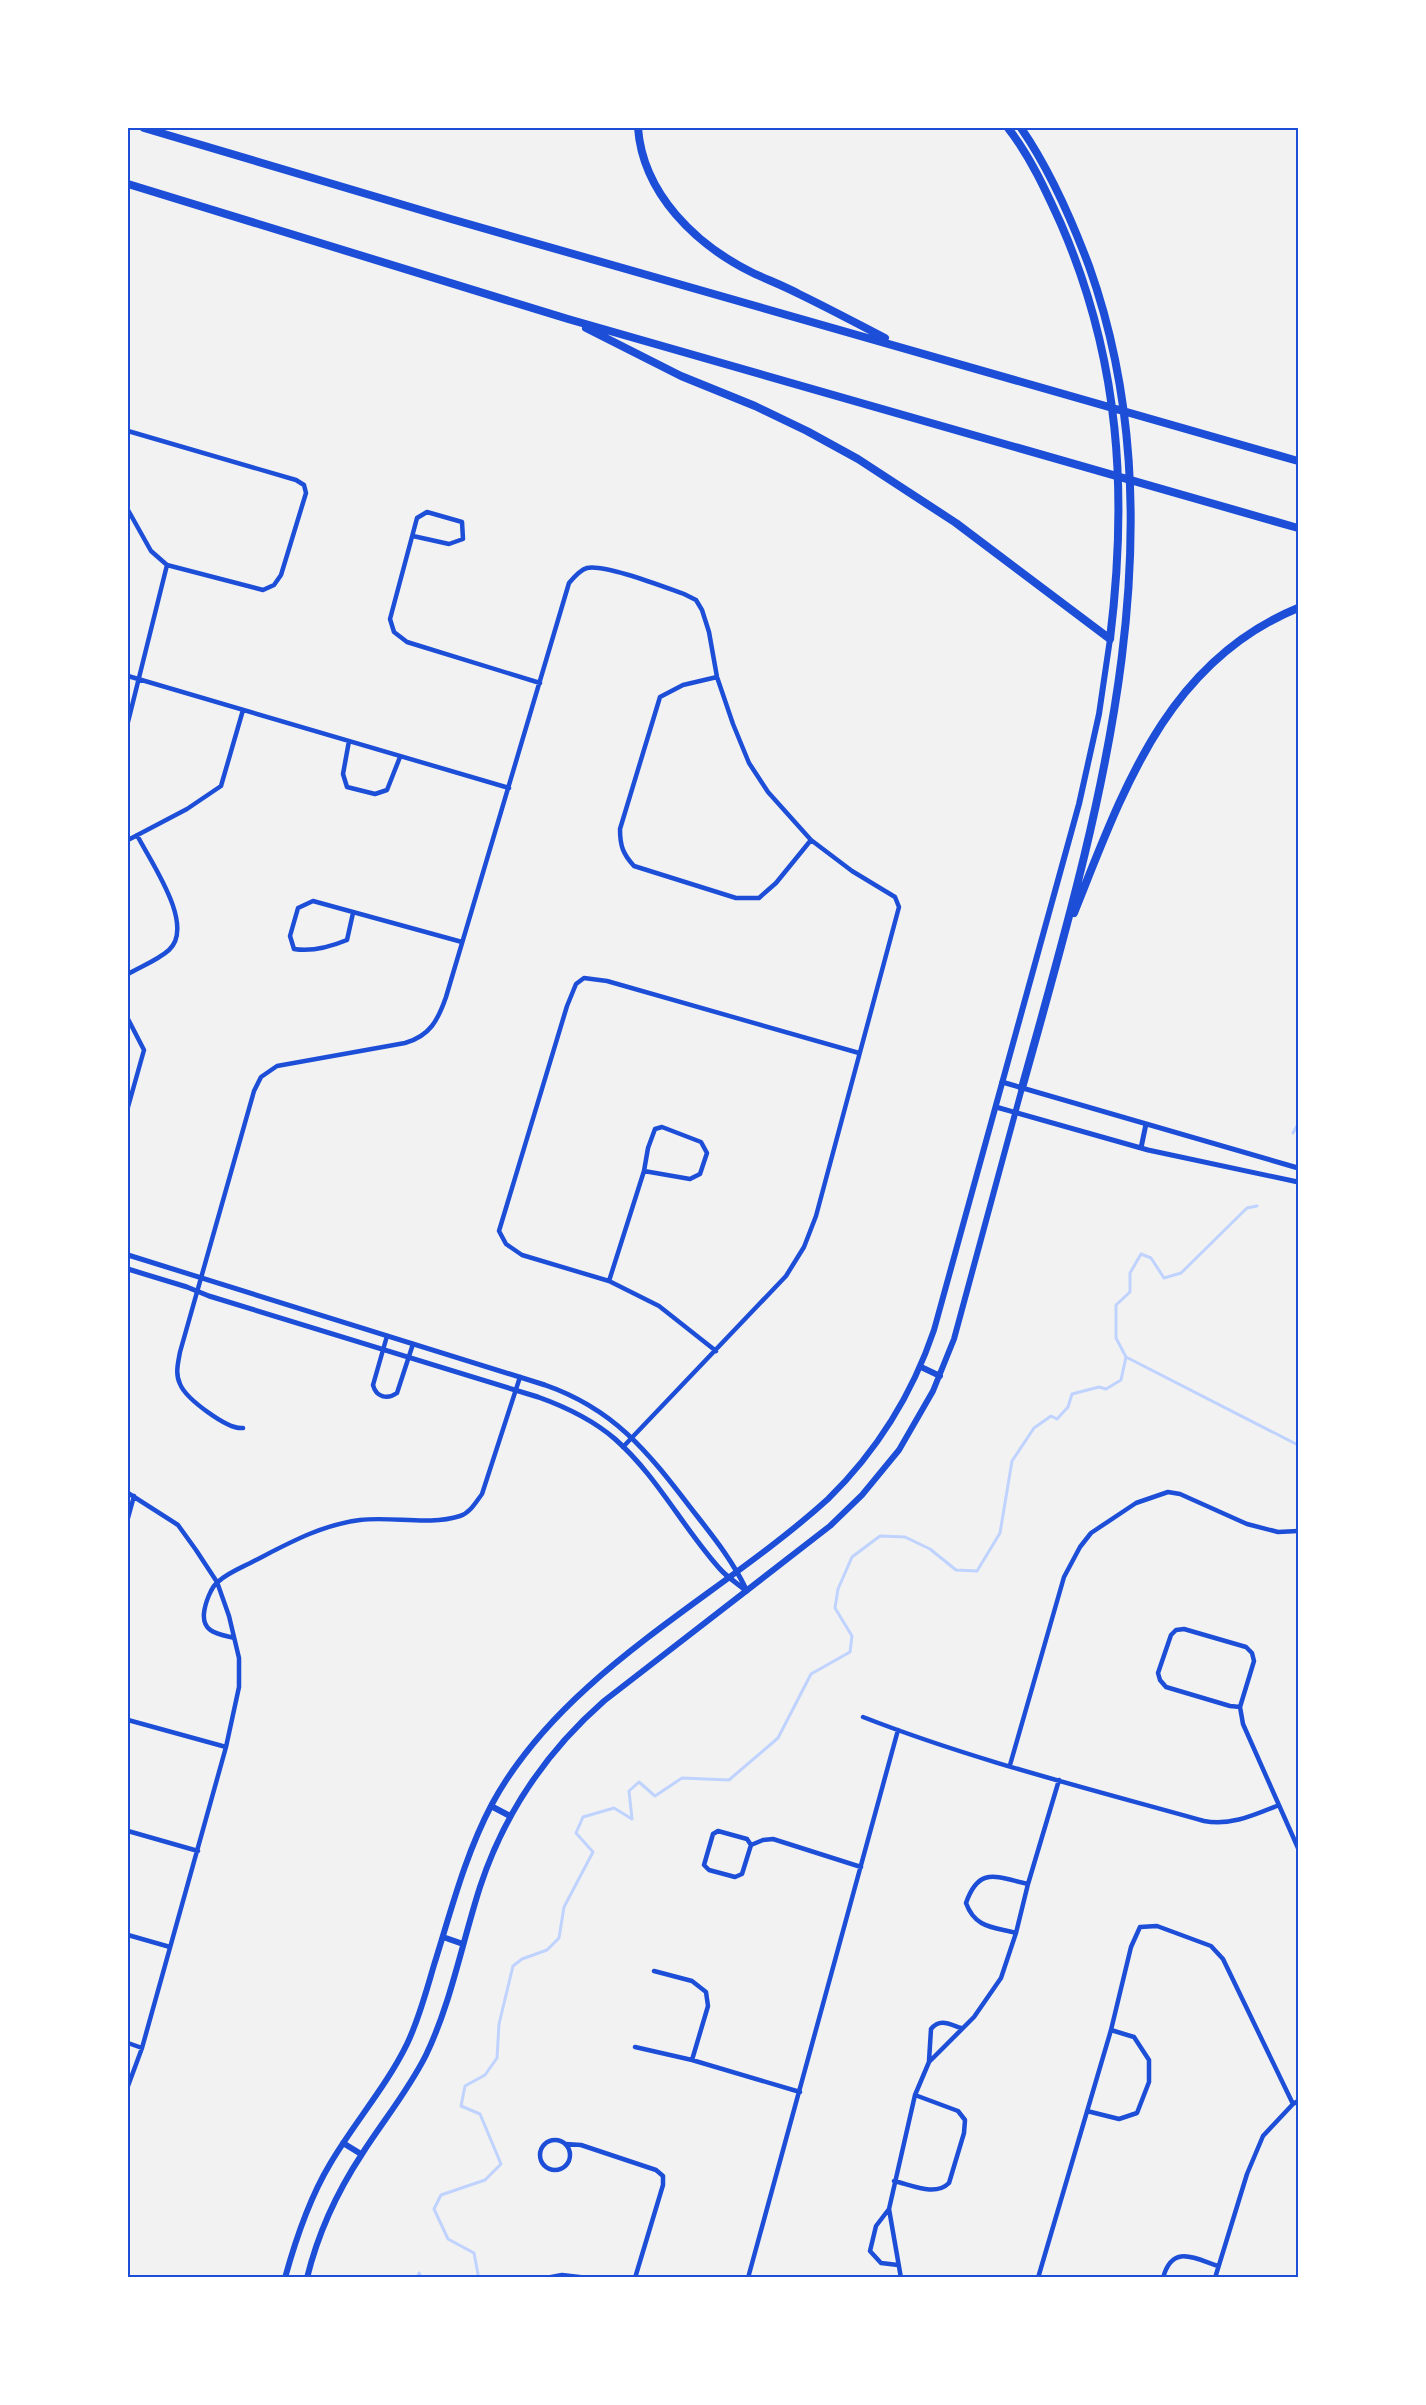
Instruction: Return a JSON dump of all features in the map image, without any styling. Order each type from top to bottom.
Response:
[{"type":"highway","points":[[144,128],[451,219],[1299,461]]},
{"type":"highway","points":[[638,128],[643,157],[652,179],[671,209],[698,237],[723,256],[751,272],[797,292],[900,346]]},
{"type":"highway","points":[[1008,128],[1023,149],[1048,196],[1070,246],[1092,310],[1107,370],[1117,442],[1119,500],[1117,573],[1110,639]]},
{"type":"highway","points":[[1020,128],[1042,163],[1067,213],[1101,302],[1118,372],[1130,466],[1130,564],[1117,682],[1096,801],[1064,939],[1022,1088]]},
{"type":"highway","points":[[128,184],[568,319],[1299,528]]},
{"type":"highway","points":[[568,319],[681,376],[807,431],[865,463],[956,523],[1110,639]]},
{"type":"highway","points":[[1064,939],[1112,820],[1139,762],[1167,715],[1192,682],[1220,655],[1262,625],[1299,608]]},
{"type":"main road","points":[[285,2277],[295,2242],[311,2201],[343,2143],[390,2076],[409,2040],[422,2006],[465,1865],[491,1806],[523,1757],[564,1710],[616,1664],[822,1505],[856,1470],[895,1417],[921,1367],[934,1330],[1088,770],[1110,639]]},
{"type":"main road","points":[[307,2277],[331,2209],[361,2154],[409,2086],[426,2054],[440,2019],[484,1876],[510,1816],[549,1757],[578,1726],[618,1691],[830,1526],[862,1495],[907,1439],[940,1376],[957,1327],[1022,1088]]},
{"type":"main road","points":[[921,1367],[940,1376]]},
{"type":"main road","points":[[491,1806],[510,1816]]},
{"type":"main road","points":[[443,1937],[464,1944]]},
{"type":"main road","points":[[343,2143],[361,2154]]},
{"type":"street","points":[[128,431],[296,480],[303,485],[306,493],[281,575],[274,585],[263,591],[167,565],[151,551],[128,510]]},
{"type":"street","points":[[413,536],[449,544],[463,539],[462,522],[427,512],[417,518],[390,619],[394,632],[407,642],[540,683]]},
{"type":"street","points":[[128,722],[167,565]]},
{"type":"street","points":[[243,1428],[234,1428],[223,1422],[190,1397],[179,1384],[177,1366],[252,1096],[261,1077],[273,1068],[405,1043],[421,1037],[434,1025],[439,1016],[462,942],[569,583],[587,568],[603,568],[696,600],[709,632],[717,677],[733,724],[749,763],[768,792],[811,840],[852,871],[895,897],[899,907],[816,1216],[804,1247],[786,1276],[623,1447]]},
{"type":"street","points":[[128,676],[509,788]]},
{"type":"street","points":[[717,677],[683,685],[660,697],[620,829],[623,854],[634,866],[736,898],[759,898],[776,883],[811,840]]},
{"type":"street","points":[[128,840],[187,809],[221,786],[243,710]]},
{"type":"street","points":[[349,741],[343,774],[347,787],[375,794],[387,789],[400,757]]},
{"type":"street","points":[[128,974],[169,950],[178,936],[176,908],[136,835]]},
{"type":"street","points":[[353,913],[347,940],[330,947],[303,951],[294,949],[290,936],[298,908],[313,901],[462,942]]},
{"type":"street","points":[[716,1351],[659,1306],[609,1281],[522,1255],[506,1244],[499,1231],[567,1006],[576,984],[584,978],[607,981],[859,1053]]},
{"type":"street","points":[[128,1019],[144,1050],[128,1107]]},
{"type":"street","points":[[1002,1082],[1299,1168]]},
{"type":"street","points":[[996,1107],[1141,1148],[1299,1182]]},
{"type":"street","points":[[1141,1148],[1146,1124]]},
{"type":"street","points":[[609,1281],[655,1130],[662,1127],[701,1142],[707,1153],[700,1174],[690,1179],[644,1171]]},
{"type":"street","points":[[128,1255],[520,1377],[582,1400],[610,1418],[633,1437],[666,1475],[737,1571],[747,1591]]},
{"type":"street","points":[[128,1269],[548,1400],[577,1414],[601,1428],[623,1447],[643,1468],[721,1570],[747,1591]]},
{"type":"street","points":[[387,1336],[373,1385],[375,1392],[382,1396],[392,1396],[397,1393],[412,1344]]},
{"type":"street","points":[[234,1638],[212,1633],[205,1626],[203,1615],[206,1604],[217,1582],[310,1533],[336,1524],[362,1520],[444,1520],[463,1515],[473,1506],[482,1494],[520,1377]]},
{"type":"street","points":[[1010,1765],[1064,1577],[1080,1546],[1091,1533],[1136,1503],[1168,1492],[1180,1494],[1246,1524],[1278,1532],[1299,1531]]},
{"type":"street","points":[[128,1493],[178,1525],[217,1582],[229,1616],[239,1658],[239,1687],[226,1747],[142,2048],[128,2086]]},
{"type":"street","points":[[128,1518],[134,1496]]},
{"type":"street","points":[[1240,1707],[1166,1687],[1160,1680],[1158,1673],[1171,1635],[1176,1630],[1184,1629],[1246,1647],[1252,1653],[1254,1661],[1240,1707],[1243,1724],[1299,1848]]},
{"type":"street","points":[[863,1717],[898,1731],[1059,1780],[1218,1824],[1233,1822],[1279,1805]]},
{"type":"street","points":[[128,1720],[226,1747]]},
{"type":"street","points":[[748,2277],[898,1731]]},
{"type":"street","points":[[929,2062],[974,2017],[1001,1978],[1059,1780]]},
{"type":"street","points":[[128,1831],[198,1851]]},
{"type":"street","points":[[718,1831],[747,1839],[751,1845],[742,1874],[735,1877],[709,1870],[704,1865],[713,1834],[718,1831]]},
{"type":"street","points":[[751,1845],[773,1839],[861,1867]]},
{"type":"street","points":[[1016,1933],[978,1923],[970,1915],[966,1903],[970,1890],[980,1879],[989,1875],[1028,1884]]},
{"type":"street","points":[[1038,2277],[1111,2030],[1131,1947],[1140,1927],[1156,1926],[1211,1946],[1223,1959],[1293,2104]]},
{"type":"street","points":[[128,1935],[170,1947]]},
{"type":"street","points":[[654,1971],[692,1981],[706,1992],[708,2006],[692,2060]]},
{"type":"street","points":[[901,2277],[889,2210],[894,2181],[915,2095],[929,2062],[931,2029],[935,2024],[942,2022],[961,2028]]},
{"type":"street","points":[[1087,2110],[1119,2119],[1137,2113],[1149,2082],[1149,2060],[1134,2037],[1111,2030]]},
{"type":"street","points":[[128,2043],[142,2048]]},
{"type":"street","points":[[635,2047],[692,2060],[800,2092]]},
{"type":"street","points":[[894,2181],[935,2191],[943,2188],[949,2182],[964,2133],[965,2120],[958,2111],[915,2095]]},
{"type":"street","points":[[1215,2277],[1246,2174],[1263,2136],[1293,2104],[1299,2101]]},
{"type":"street","points":[[566,2144],[570,2158],[564,2167],[555,2170],[545,2166],[540,2157],[543,2147],[546,2143],[556,2140],[566,2144],[581,2145],[646,2166],[663,2176],[663,2185],[635,2277]]},
{"type":"street","points":[[889,2210],[876,2226],[870,2251],[881,2263],[898,2265]]},
{"type":"street","points":[[1163,2277],[1172,2259],[1185,2255],[1218,2266]]},
{"type":"street","points":[[546,2277],[562,2275],[588,2277]]},
{"type":"waterway","points":[[1293,1133],[1298,1124]]},
{"type":"waterway","points":[[477,2278],[474,2253],[448,2239],[434,2209],[441,2195],[485,2180],[501,2164],[480,2114],[461,2106],[465,2086],[485,2075],[497,2058],[499,2024],[513,1966],[522,1959],[547,1950],[559,1938],[564,1907],[593,1852],[576,1833],[583,1817],[614,1808],[632,1819],[629,1791],[639,1782],[655,1796],[682,1778],[729,1780],[778,1738],[811,1674],[850,1652],[852,1636],[835,1608],[838,1589],[852,1557],[880,1536],[905,1537],[930,1549],[956,1570],[977,1571],[1000,1533],[1012,1461],[1034,1428],[1051,1416],[1057,1419],[1068,1407],[1072,1394],[1099,1387],[1106,1389],[1121,1380],[1126,1357],[1116,1338],[1116,1305],[1130,1292],[1130,1273],[1141,1254],[1151,1258],[1164,1278],[1181,1273],[1247,1208],[1257,1206]]},
{"type":"waterway","points":[[1126,1357],[1298,1445]]},
{"type":"waterway","points":[[417,2278],[419,2273],[422,2278]]}]
